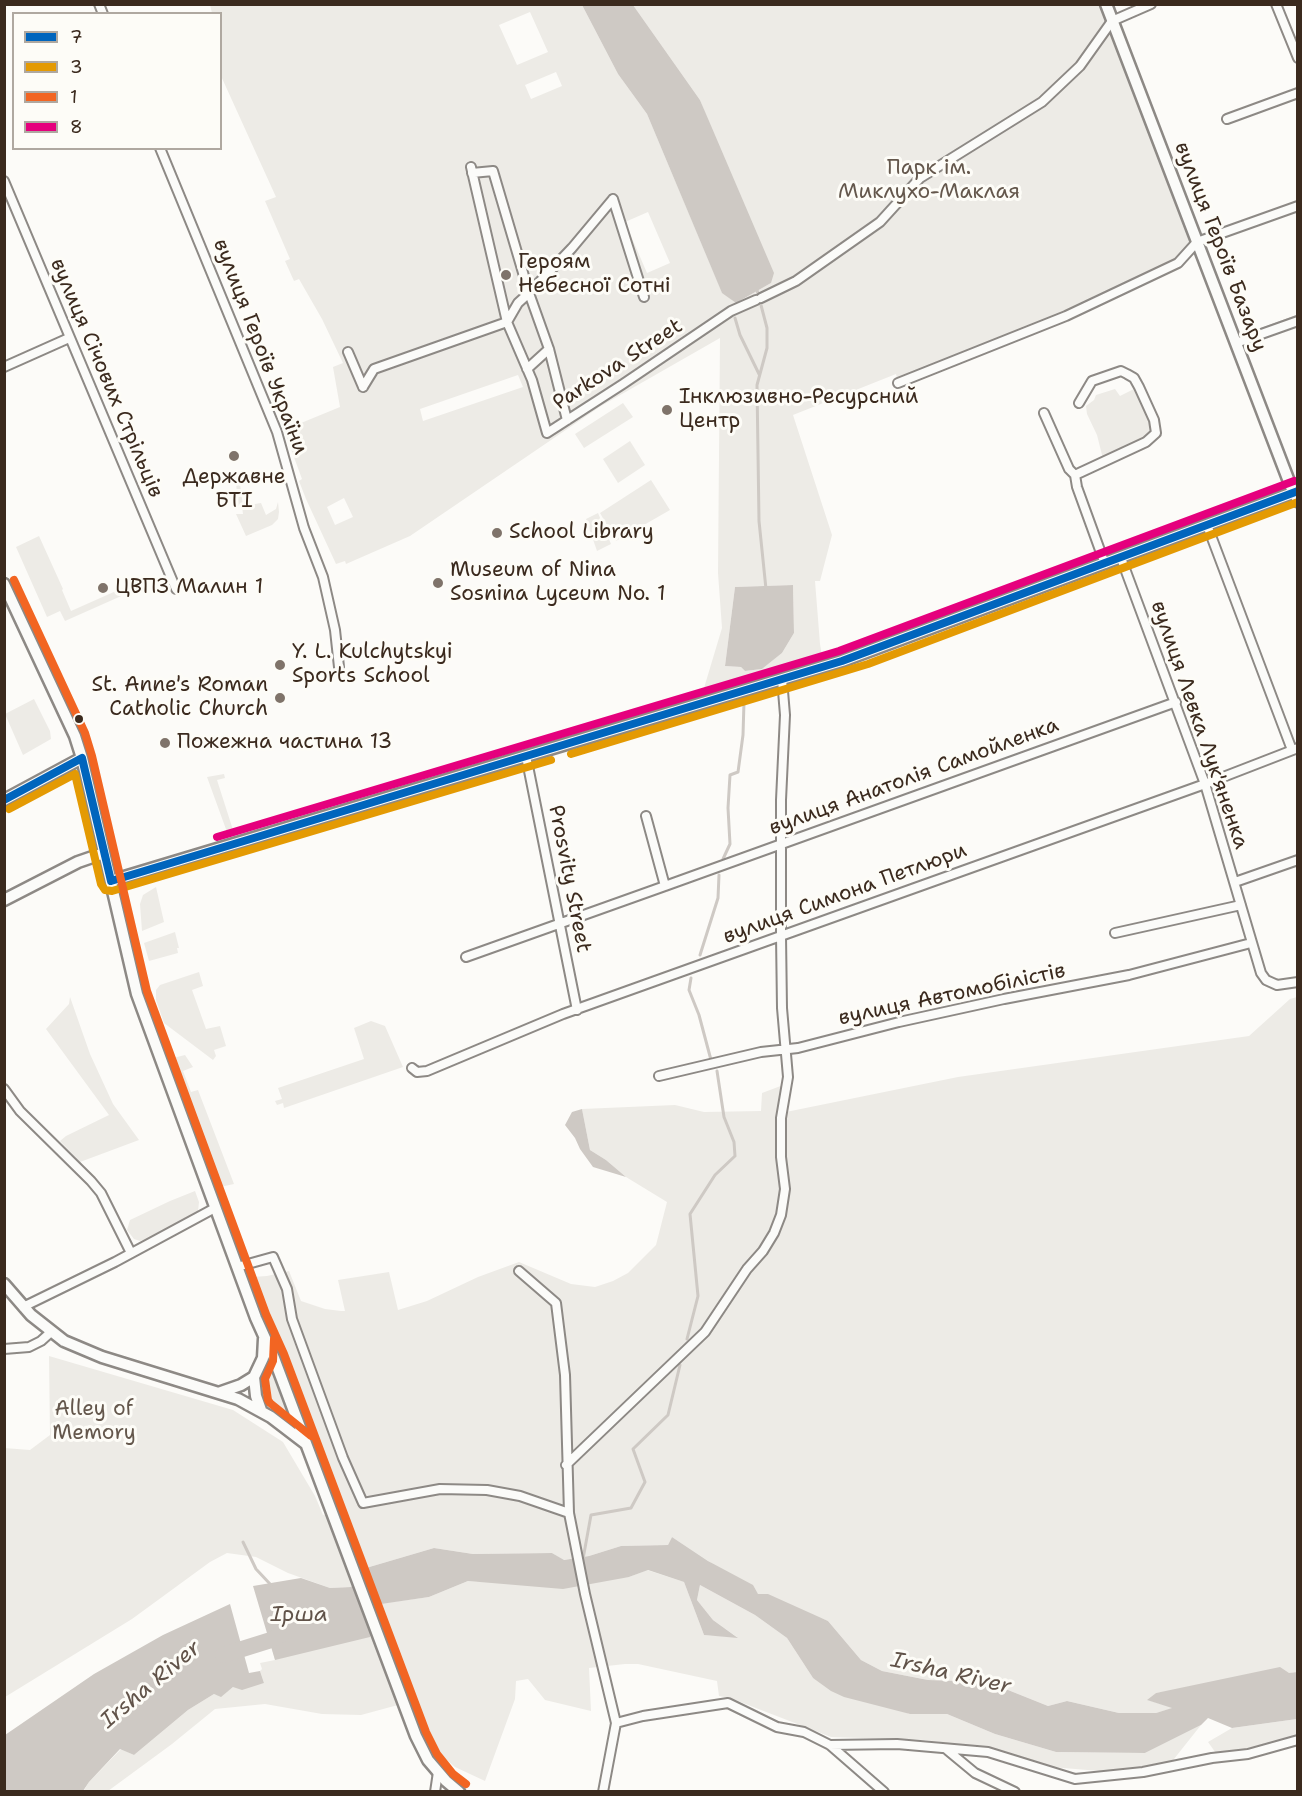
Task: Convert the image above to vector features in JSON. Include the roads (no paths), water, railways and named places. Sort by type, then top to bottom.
[{"type":"street","name":"вулиця Героїв Базару","points":[[1106,4],[1296,495]]},
{"type":"street","points":[[1112,21],[1151,4]]},
{"type":"street","points":[[1276,4],[1298,58]]},
{"type":"street","name":"Parkova Street","points":[[528,369],[546,433],[731,311],[796,281],[880,222],[920,178],[1042,102],[1080,66],[1112,21]]},
{"type":"street","points":[[1227,119],[1298,93]]},
{"type":"street","name":"вулиця Героїв України","points":[[161,150],[278,432],[304,528],[323,577],[335,630],[339,667]]},
{"type":"street","points":[[549,349],[528,369],[507,322],[472,170],[493,171],[549,349],[567,420]]},
{"type":"street","name":"вулиця Січових Стрільців","points":[[4,181],[176,589]]},
{"type":"street","points":[[348,352],[363,387],[374,369],[507,322],[518,303],[572,248],[613,199],[644,297]]},
{"type":"street","points":[[898,383],[1066,316],[1178,263],[1197,242],[1298,206]]},
{"type":"street","points":[[1236,343],[1298,321]]},
{"type":"street","points":[[4,367],[69,338]]},
{"type":"street","points":[[1075,475],[1146,442],[1154,436],[1157,430],[1139,387],[1134,378],[1127,374],[1120,372],[1092,381],[1079,403]]},
{"type":"street","points":[[1044,413],[1069,469],[1075,475],[1077,487],[1105,564]]},
{"type":"street","points":[[111,881],[864,654],[1207,525],[1296,495]]},
{"type":"street","name":"вулиця Симона Петлюри","points":[[412,1068],[417,1072],[427,1071],[544,1021],[1205,784],[1295,749],[1207,525]]},
{"type":"street","name":"вулиця Левка Лук'яненка","points":[[1121,558],[1205,784],[1259,968],[1266,980],[1280,986],[1298,982]]},
{"type":"street","points":[[6,591],[75,736],[139,1000],[237,1267],[274,1358],[402,1704],[428,1760],[446,1781],[459,1791]]},
{"type":"street","points":[[566,1465],[705,1332],[774,1233],[781,1215],[785,1195],[780,1138],[782,1111],[788,1086],[782,1008],[781,800],[785,715],[782,679]]},
{"type":"street","name":"вулиця Анатолія Самойленка","points":[[466,957],[1176,702]]},
{"type":"street","name":"Prosvity Street","points":[[526,756],[577,1010]]},
{"type":"street","points":[[4,800],[82,758]]},
{"type":"street","points":[[646,816],[665,886]]},
{"type":"street","points":[[4,900],[78,862],[104,853]]},
{"type":"street","points":[[1235,882],[1298,860]]},
{"type":"street","points":[[1115,933],[1241,904]]},
{"type":"street","name":"вулиця Автомобілістів","points":[[659,1076],[761,1052],[798,1048],[994,1001],[1130,975],[1251,943]]},
{"type":"street","points":[[4,1089],[20,1111],[91,1180],[101,1193],[131,1253]]},
{"type":"street","points":[[23,1307],[215,1208]]},
{"type":"street","points":[[237,1267],[273,1257],[287,1288],[292,1319],[339,1448],[363,1503],[440,1489],[487,1490],[520,1496],[569,1513]]},
{"type":"street","points":[[519,1271],[556,1303],[565,1375],[569,1513],[585,1594],[616,1723],[603,1791]]},
{"type":"street","points":[[4,1284],[23,1307],[64,1341],[102,1357],[221,1392],[261,1410],[305,1444]]},
{"type":"street","points":[[4,1349],[29,1347],[41,1341],[51,1332]]},
{"type":"street","points":[[261,1410],[256,1396],[254,1377],[263,1358],[264,1338]]},
{"type":"street","points":[[221,1392],[241,1385],[254,1377]]},
{"type":"street","points":[[616,1723],[643,1716],[728,1703],[777,1727],[804,1732],[830,1745],[884,1791]]},
{"type":"street","points":[[830,1745],[897,1744],[988,1752],[1075,1779],[1143,1772],[1212,1758],[1248,1754],[1298,1740]]},
{"type":"street","points":[[946,1749],[975,1773],[1015,1791]]},
{"type":"street","points":[[435,1791],[438,1772]]},
{"type":"water","points":[[582,5],[633,5],[700,100],[774,273],[771,283],[736,303],[722,293],[647,114],[618,74]]},
{"type":"water","points":[[793,585],[794,633],[782,653],[762,669],[745,671],[741,667],[725,666],[735,587]]},
{"type":"water","points":[[582,1109],[590,1150],[626,1177],[593,1167],[580,1149],[565,1125],[572,1112]]},
{"type":"water","name":"Ірша","points":[[672,1537],[708,1561],[753,1585],[758,1594],[768,1594],[828,1621],[861,1660],[882,1671],[928,1680],[988,1682],[1048,1706],[1067,1701],[1119,1713],[1156,1713],[1172,1708],[1147,1700],[1156,1693],[1280,1667],[1289,1673],[1297,1672],[1297,1719],[1232,1728],[1208,1718],[1201,1725],[1145,1753],[1056,1752],[995,1734],[947,1714],[910,1714],[844,1697],[831,1691],[813,1678],[787,1638],[755,1615],[700,1585],[697,1600],[713,1620],[738,1638],[704,1635],[684,1582],[648,1570],[629,1577],[563,1589],[468,1581],[429,1597],[374,1605],[370,1637],[275,1660],[253,1586],[301,1578],[330,1588],[351,1587],[366,1568],[434,1548],[473,1554],[552,1553],[564,1560],[589,1556],[621,1546],[668,1545]]},
{"type":"water","name":"Ірша","points":[[230,1604],[249,1673],[260,1671],[264,1683],[242,1690],[233,1687],[221,1697],[214,1694],[188,1710],[134,1755],[120,1749],[83,1791],[5,1791],[5,1735],[94,1674],[163,1635]]},
{"type":"waterway","points":[[757,290],[767,328],[767,348],[757,385],[759,521],[766,589]]},
{"type":"waterway","points":[[1252,333],[1298,316]]},
{"type":"waterway","points":[[735,318],[740,335],[759,374]]},
{"type":"waterway","points":[[723,859],[730,844],[728,808],[730,775],[738,772],[743,735],[744,702]]},
{"type":"waterway","points":[[700,955],[718,898],[719,875]]},
{"type":"waterway","points":[[691,978],[689,990],[699,1015],[711,1060]]},
{"type":"waterway","points":[[687,1339],[698,1296],[690,1214],[715,1175],[735,1156],[734,1142],[724,1117],[717,1071]]},
{"type":"waterway","points":[[583,1559],[591,1515],[631,1508],[645,1482],[633,1449],[668,1415],[680,1365]]},
{"type":"waterway","points":[[243,1542],[256,1569],[271,1585]]},
{"type":"waterway","name":"Irsha River","points":[[223,1655],[271,1640],[288,1630]]},
{"type":"place","name":"Героям Небесної Сотні","points":[[506,275]]},
{"type":"place","name":"Інклюзивно-Ресурсний Центр","points":[[667,410]]},
{"type":"place","name":"Державне БТІ","points":[[234,456]]},
{"type":"place","name":"School Library","points":[[497,533]]},
{"type":"place","name":"Museum of Nina Sosnina Lyceum No. 1","points":[[438,583]]},
{"type":"place","name":"ЦВПЗ Малин 1","points":[[103,588]]},
{"type":"place","name":"Y. L. Kulchytskyi Sports School","points":[[280,665]]},
{"type":"place","name":"St. Anne's Roman Catholic Church","points":[[280,698]]},
{"type":"place","name":"Пожежна частина 13","points":[[165,743]]},
{"type":"park label","name":"Парк ім. Миклухо-Маклая","points":[[929,181]]},
{"type":"park label","name":"Alley of Memory","points":[[94,1422]]}]
